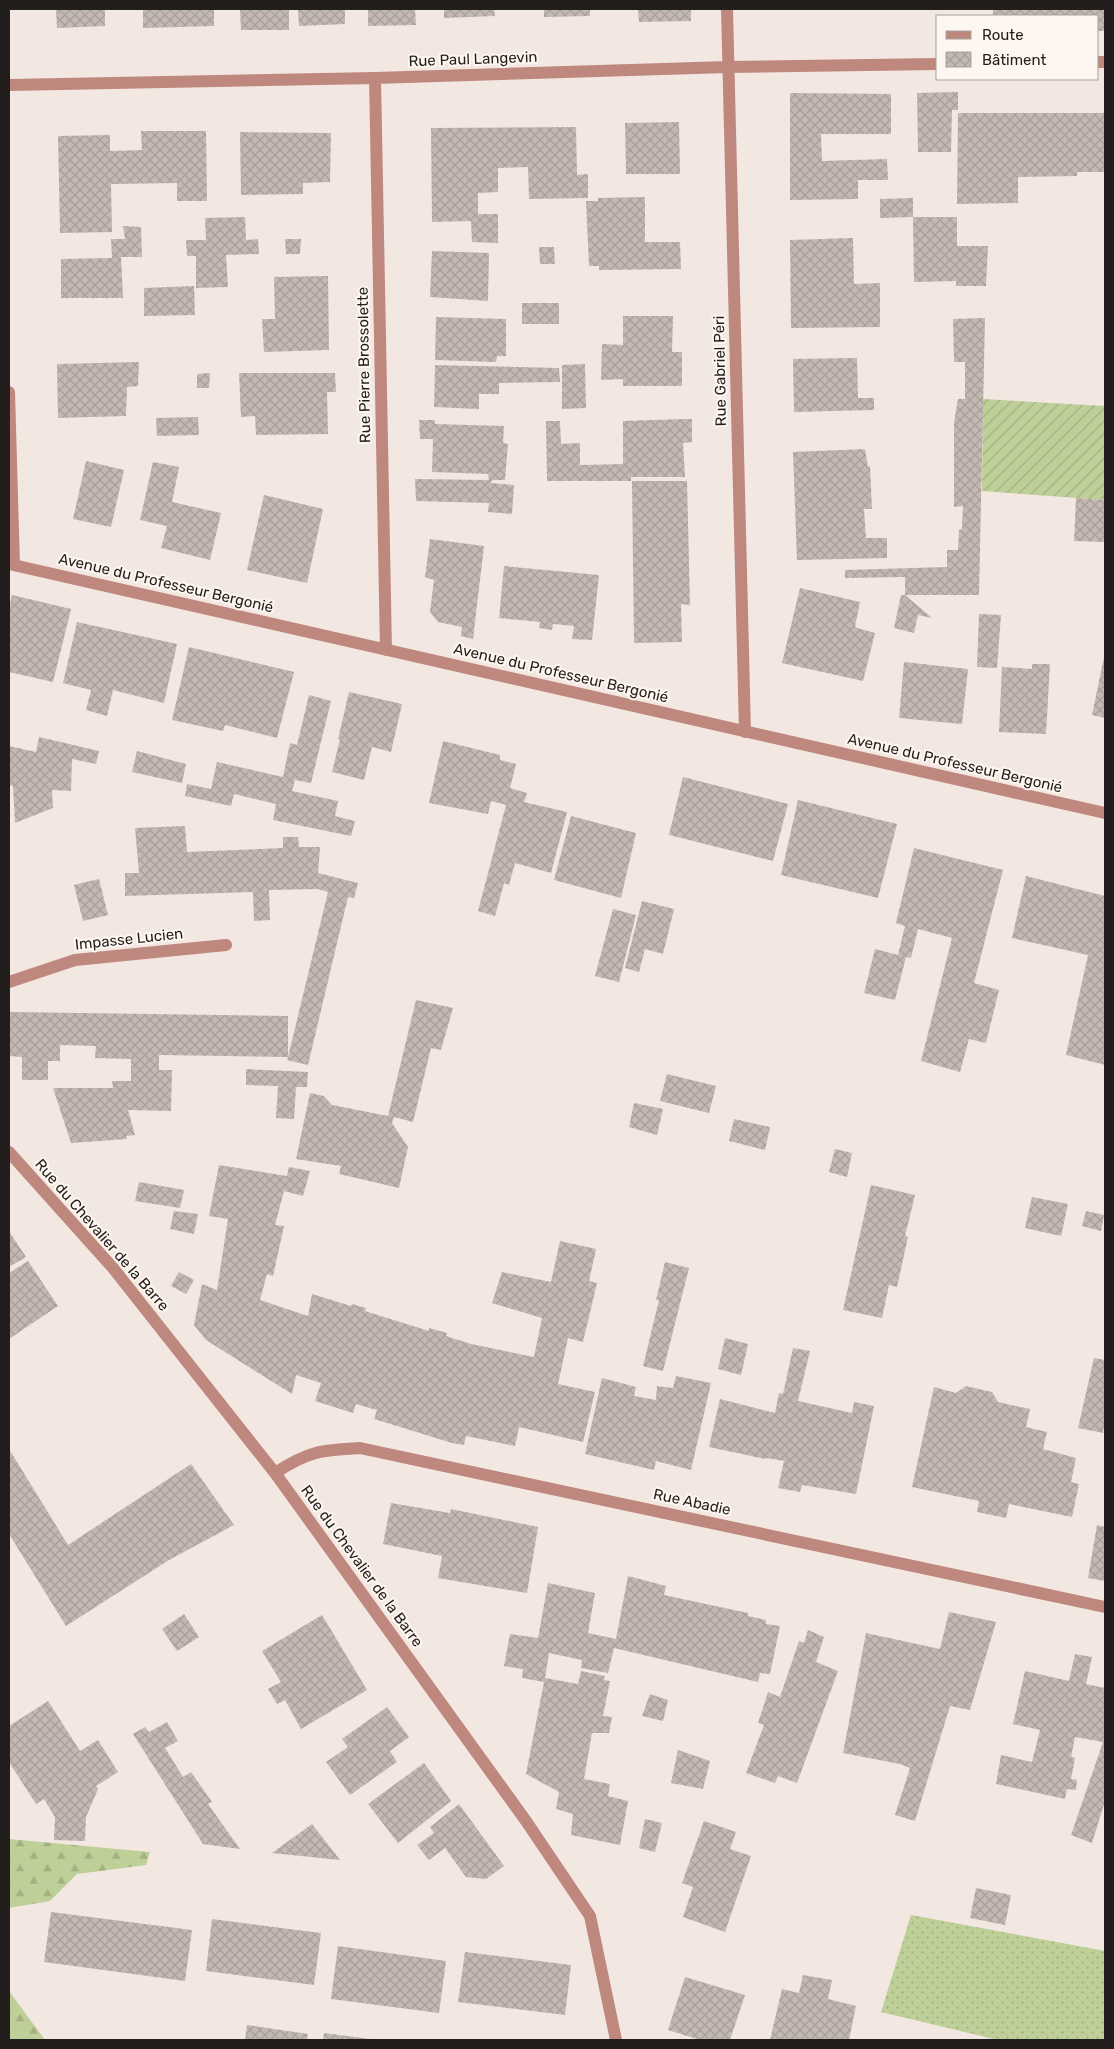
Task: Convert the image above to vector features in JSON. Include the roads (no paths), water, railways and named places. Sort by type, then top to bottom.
[{"type":"street","name":"Rue Gabriel Péri","points":[[727,9],[745,732]]},
{"type":"street","name":"Rue Paul Langevin","points":[[9,85],[375,78],[728,67],[936,64]]},
{"type":"street","name":"Rue Pierre Brossolette","points":[[375,78],[386,650]]},
{"type":"street","points":[[9,392],[11,565]]},
{"type":"street","name":"Avenue du Professeur Bergonié","points":[[11,565],[1105,813]]},
{"type":"street","name":"Impasse Lucien","points":[[9,982],[74,960],[226,946]]},
{"type":"street","name":"Rue du Chevalier de la Barre","points":[[9,1154],[114,1268],[275,1473],[526,1821],[590,1916],[616,2040]]},
{"type":"street","name":"Rue Abadie","points":[[275,1473],[299,1458],[324,1450],[360,1448],[1105,1608]]}]
